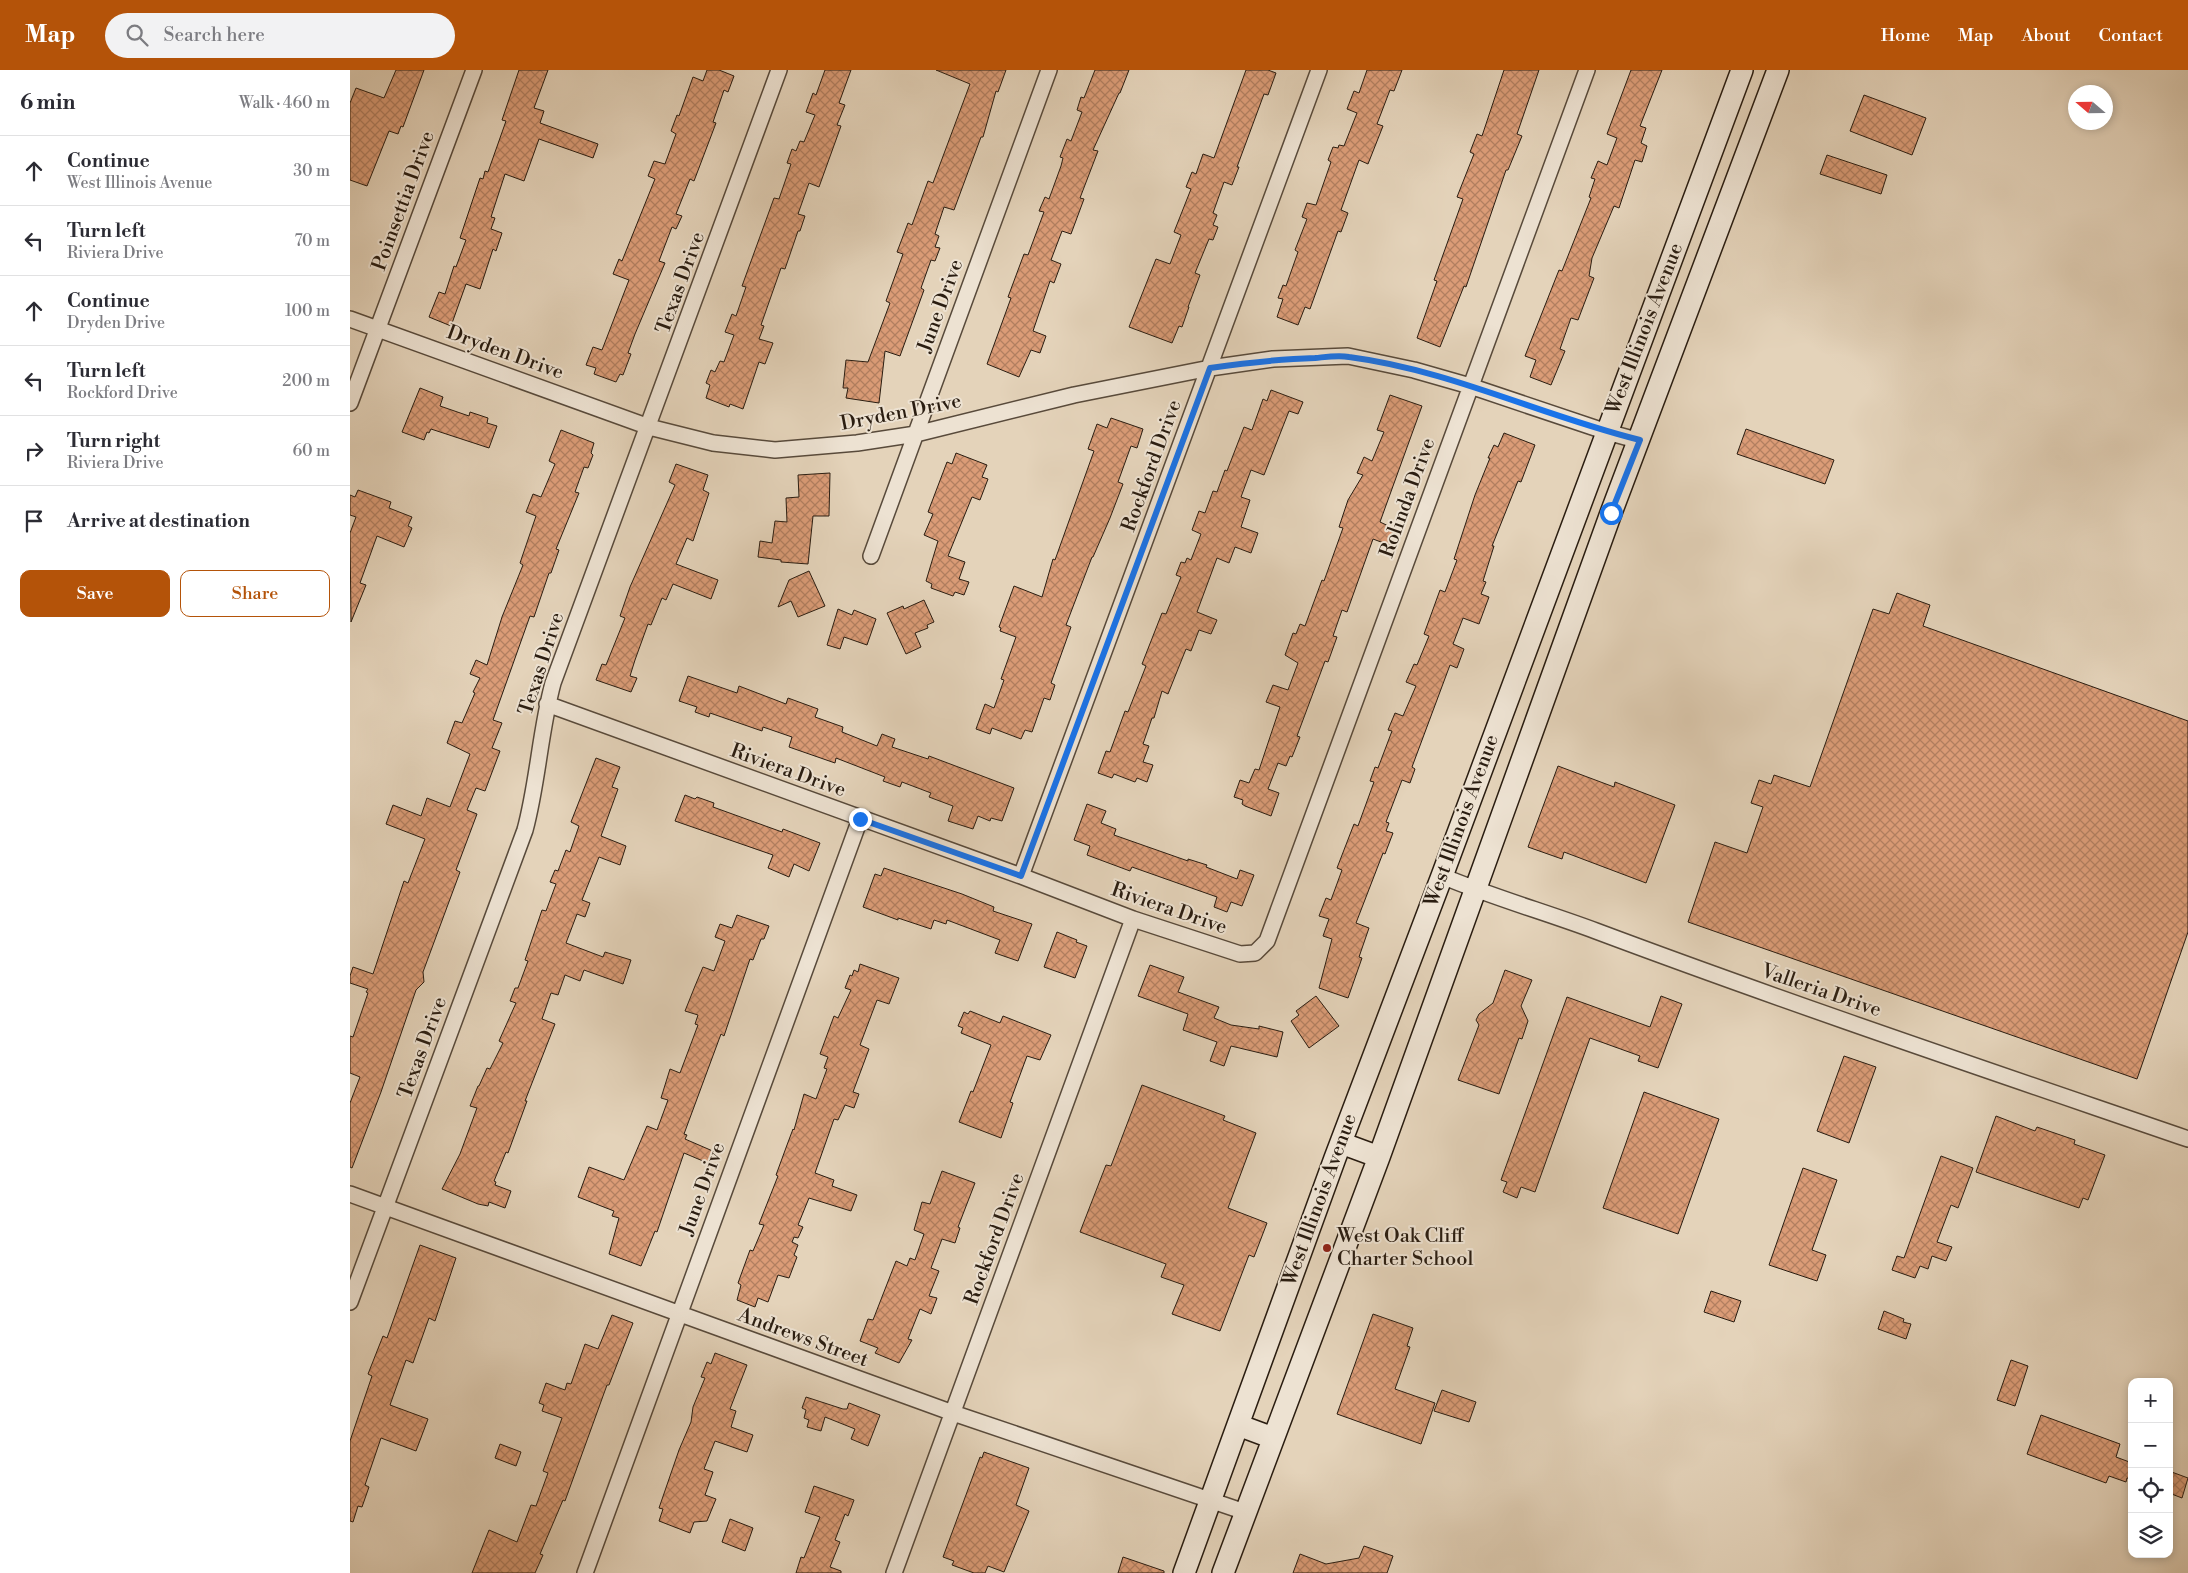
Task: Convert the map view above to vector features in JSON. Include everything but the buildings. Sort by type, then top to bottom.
[{"type":"main road","name":"West Illinois Avenue","points":[[1184,1573],[1341,1143],[1742,70]]},
{"type":"main road","name":"West Illinois Avenue","points":[[1223,1573],[1380,1157],[1553,672],[1778,70]]},
{"type":"main road","points":[[1521,660],[1553,672]]},
{"type":"main road","points":[[1341,1143],[1380,1157]]},
{"type":"main road","points":[[1238,1425],[1273,1438]]},
{"type":"street","name":"Poinsettia Drive","points":[[350,403],[474,70]]},
{"type":"street","name":"Texas Drive","points":[[350,1302],[525,830],[532,803],[547,704],[557,674],[779,70]]},
{"type":"street","name":"June Drive","points":[[871,556],[1049,70]]},
{"type":"street","name":"Rockford Drive","points":[[1021,876],[1320,70]]},
{"type":"street","name":"Rolinda Drive","points":[[1267,941],[1587,70]]},
{"type":"street","name":"Dryden Drive","points":[[350,319],[649,427],[713,443],[775,450],[857,443],[916,434],[1074,394],[1210,368],[1273,359],[1348,356],[1414,370],[1470,386]]},
{"type":"street","points":[[1470,386],[1607,432],[1640,440]]},
{"type":"street","name":"Riviera Drive","points":[[547,704],[1021,876],[1133,919],[1240,954],[1255,953],[1267,941]]},
{"type":"street","name":"June Drive","points":[[585,1573],[860,819]]},
{"type":"street","name":"Valleria Drive","points":[[1442,876],[1476,891],[2188,1139]]},
{"type":"street","name":"Rockford Drive","points":[[894,1573],[1133,919]]},
{"type":"street","name":"Andrews Street","points":[[350,1194],[953,1413],[1245,1512]]},
{"type":"place","name":"West Oak Cliff Charter School","points":[[1327,1248]]},
{"type":"route","points":[[860,819],[1021,876],[1210,368],[1273,359],[1348,356],[1414,370],[1470,386],[1607,432],[1640,440],[1611,513]]}]
